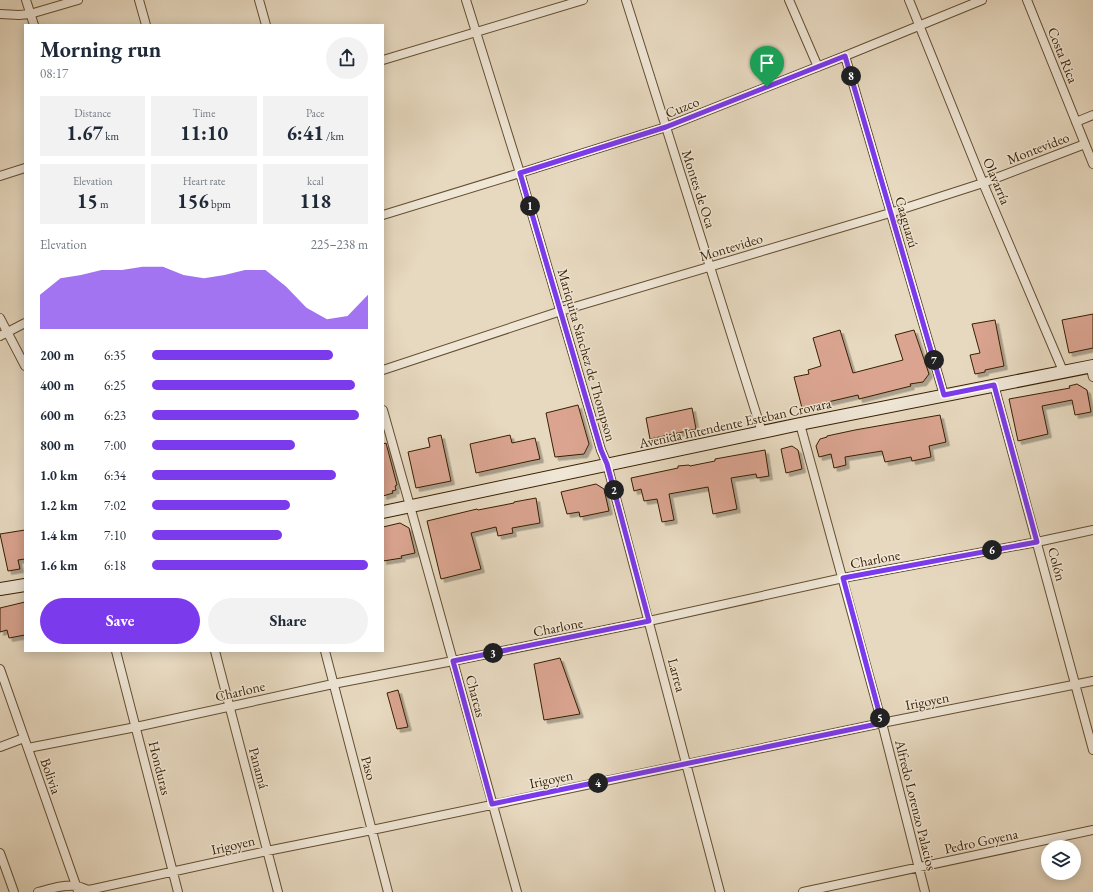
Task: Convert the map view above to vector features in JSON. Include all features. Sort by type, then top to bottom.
[{"type":"main road","name":"Avenida Intendente Esteban Crovara","points":[[384,512],[800,424],[1063,371],[1092,369]]},
{"type":"main road","points":[[0,589],[24,585]]},
{"type":"street","points":[[26,0],[34,24]]},
{"type":"street","points":[[0,14],[30,14],[78,0]]},
{"type":"street","points":[[139,0],[146,24]]},
{"type":"street","points":[[259,0],[266,24]]},
{"type":"street","name":"Mariquita Sánchez de Thompson","points":[[466,0],[520,173],[601,450],[607,464]]},
{"type":"street","points":[[384,60],[583,0]]},
{"type":"street","name":"Montes de Oca","points":[[626,0],[762,432]]},
{"type":"street","points":[[789,0],[818,67]]},
{"type":"street","name":"Olavarría","points":[[909,0],[983,183],[1063,371]]},
{"type":"street","name":"Cuzco","points":[[384,215],[666,127],[982,0]]},
{"type":"street","name":"Costa Rica","points":[[1027,0],[1093,164]]},
{"type":"street","name":"Caaguazú","points":[[845,56],[944,395]]},
{"type":"street","name":"Montevideo","points":[[1076,122],[1093,115]]},
{"type":"street","name":"Montevideo","points":[[384,370],[561,311],[890,213],[983,183],[1085,144]]},
{"type":"street","points":[[0,176],[24,168]]},
{"type":"street","points":[[0,318],[4,334],[24,364]]},
{"type":"street","points":[[4,334],[24,324]]},
{"type":"street","name":"Colón","points":[[994,385],[1093,750]]},
{"type":"street","name":"Charcas","points":[[384,414],[517,892]]},
{"type":"street","name":"Alfredo Lorenzo Palacios","points":[[800,424],[882,723],[925,892]]},
{"type":"street","name":"Larrea","points":[[607,464],[720,892]]},
{"type":"street","name":"Charlone","points":[[28,748],[136,727],[333,684],[649,621],[843,578],[1037,542],[1093,530]]},
{"type":"street","name":"Honduras","points":[[116,652],[178,892]]},
{"type":"street","name":"Panamá","points":[[215,652],[278,892]]},
{"type":"street","name":"Paso","points":[[325,652],[388,892]]},
{"type":"street","name":"Bolivia","points":[[0,669],[77,889]]},
{"type":"street","name":"Irigoyen","points":[[38,892],[60,886],[89,890],[492,804],[1093,681]]},
{"type":"street","points":[[0,747],[24,738]]},
{"type":"street","name":"Pedro Goyena","points":[[803,892],[1093,830]]},
{"type":"street","points":[[0,853],[14,892]]},
{"type":"building","points":[[1093,314],[1093,348],[1069,353],[1062,320]]},
{"type":"building","points":[[995,320],[1004,366],[975,374],[970,355],[980,353],[972,324]]},
{"type":"building","points":[[840,330],[853,373],[903,360],[895,335],[914,330],[929,374],[923,382],[910,384],[911,386],[859,399],[858,395],[802,408],[794,377],[809,374],[808,370],[821,366],[813,338]]},
{"type":"building","points":[[1077,384],[1087,390],[1091,412],[1075,415],[1072,400],[1042,406],[1048,434],[1018,441],[1009,399],[1070,388],[1069,386]]},
{"type":"building","points":[[578,405],[589,444],[584,454],[555,457],[546,413]]},
{"type":"building","points":[[692,408],[696,429],[650,439],[646,418]]},
{"type":"building","points":[[940,415],[946,442],[929,446],[931,457],[912,461],[911,457],[885,462],[882,451],[845,457],[846,465],[834,468],[831,454],[819,457],[816,446],[820,439],[827,436]]},
{"type":"building","points":[[441,435],[451,481],[416,488],[408,452],[430,447],[428,438]]},
{"type":"building","points":[[510,435],[512,443],[535,438],[540,459],[476,473],[470,444]]},
{"type":"building","points":[[386,443],[397,485],[395,486],[396,490],[392,491],[393,493],[384,496],[384,444]]},
{"type":"building","points":[[792,446],[798,450],[802,469],[786,473],[781,449]]},
{"type":"building","points":[[765,450],[769,476],[757,478],[756,474],[731,478],[737,509],[713,514],[708,487],[669,494],[674,520],[662,522],[657,499],[644,501],[641,489],[634,491],[631,478],[678,468],[678,466],[690,466],[715,461],[715,459]]},
{"type":"building","points":[[596,484],[604,489],[609,511],[580,517],[579,512],[567,514],[561,492]]},
{"type":"building","points":[[536,498],[540,523],[512,528],[513,533],[498,536],[496,527],[471,533],[481,569],[441,579],[427,521],[477,509]]},
{"type":"building","points":[[400,523],[409,528],[415,553],[401,556],[402,558],[384,561],[384,527]]},
{"type":"building","points":[[24,530],[24,559],[18,560],[20,569],[8,571],[0,534]]},
{"type":"building","points":[[24,602],[24,635],[9,638],[7,630],[0,632],[0,608]]},
{"type":"building","points":[[560,658],[580,714],[544,720],[534,664]]},
{"type":"building","points":[[398,690],[408,727],[397,729],[387,693]]},
{"type":"route","points":[[845,56],[944,395],[994,385],[1037,542],[843,578],[882,723],[687,765],[492,804],[453,661],[649,621],[607,464],[601,450],[520,173],[666,127],[767,87],[845,56]]}]
